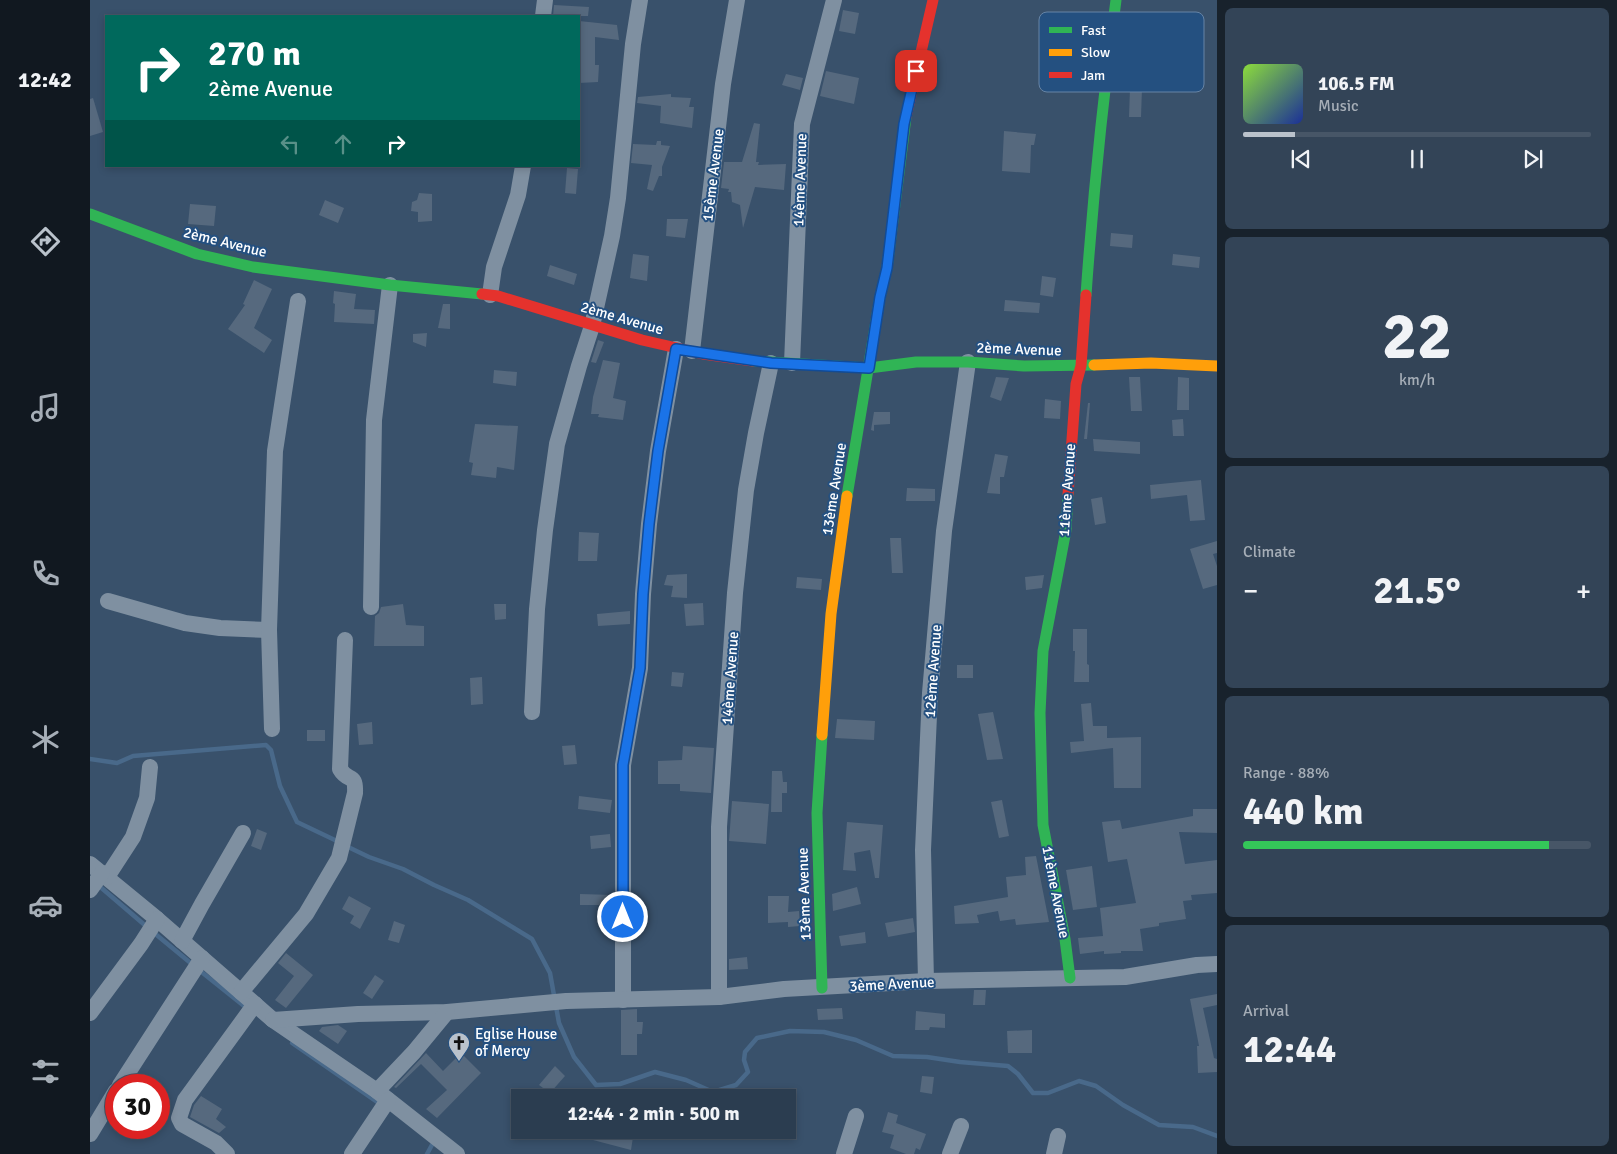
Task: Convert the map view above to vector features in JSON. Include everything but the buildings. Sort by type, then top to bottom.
[{"type":"street","points":[[543,15],[545,0]]},
{"type":"street","points":[[532,712],[537,609],[545,530],[557,444],[592,326],[605,270],[616,208],[633,44],[640,0]]},
{"type":"street","name":"15ème Avenue","points":[[623,1000],[623,765],[640,668],[643,594],[649,524],[658,451],[684,350],[718,136],[723,84],[737,0]]},
{"type":"street","name":"14ème Avenue","points":[[792,363],[802,124],[834,0]]},
{"type":"street","name":"13ème Avenue","points":[[822,988],[817,813],[831,614],[846,501],[880,297],[887,268],[904,124],[933,0]]},
{"type":"street","name":"11ème Avenue","points":[[1070,978],[1065,939],[1043,825],[1040,713],[1043,651],[1066,530],[1076,384],[1081,366],[1091,220],[1104,92]]},
{"type":"street","points":[[490,295],[494,267],[518,195],[523,167]]},
{"type":"street","name":"2ème Avenue","points":[[90,214],[197,254],[231,262],[254,267],[390,285],[490,295],[592,326],[684,350],[771,363],[869,368],[916,362],[968,362],[1024,366],[1151,364],[1217,366]]},
{"type":"street","points":[[370,607],[374,420],[390,285]]},
{"type":"street","points":[[272,729],[269,630],[275,451],[298,301]]},
{"type":"street","name":"12ème Avenue","points":[[926,981],[923,850],[930,693],[944,531],[968,362]]},
{"type":"street","name":"14ème Avenue","points":[[719,996],[719,827],[736,593],[746,490],[771,363]]},
{"type":"street","points":[[108,601],[185,623],[220,628],[269,630]]},
{"type":"street","points":[[242,992],[306,914],[339,858],[356,793],[356,782],[344,775],[340,769],[345,640]]},
{"type":"street","points":[[90,890],[100,871],[133,837],[147,798],[150,767]]},
{"type":"street","points":[[182,941],[243,833]]},
{"type":"street","points":[[100,871],[273,1020],[382,1095],[457,1154]]},
{"type":"street","points":[[90,1013],[157,919]]},
{"type":"street","points":[[127,1074],[202,958]]},
{"type":"street","name":"3ème Avenue","points":[[273,1020],[358,1014],[447,1012],[566,1001],[719,996],[784,989],[926,981],[1125,976],[1197,965],[1217,964]]},
{"type":"street","points":[[228,1154],[216,1143],[182,1124],[179,1118],[185,1100],[255,1004]]},
{"type":"street","points":[[352,1154],[382,1095],[447,1012]]},
{"type":"street","points":[[90,1134],[105,1109]]},
{"type":"street","points":[[844,1154],[856,1116]]},
{"type":"street","points":[[950,1154],[961,1126]]},
{"type":"street","points":[[1054,1154],[1058,1136]]},
{"type":"waterway","points":[[90,759],[117,763],[133,756],[266,745],[271,750],[280,786],[297,822],[339,842]]},
{"type":"waterway","points":[[346,846],[369,857],[403,869],[468,900],[532,939],[550,973],[559,1023],[574,1057],[596,1085],[620,1084],[655,1072],[686,1080],[713,1092],[736,1085],[748,1072],[744,1060],[745,1052],[757,1038],[790,1031],[824,1032],[856,1040],[893,1056],[927,1057],[1008,1066],[1018,1074],[1033,1093],[1048,1093],[1079,1081],[1096,1086],[1123,1105],[1159,1125],[1193,1127],[1217,1136]]},
{"type":"waterway","points":[[98,885],[147,927]]},
{"type":"waterway","points":[[153,932],[193,965]]},
{"type":"waterway","points":[[199,970],[244,1006]]},
{"type":"waterway","points":[[292,1043],[380,1104],[379,1106]]},
{"type":"waterway","points":[[427,1154],[433,1143]]},
{"type":"traffic: fast","points":[[1115,12],[1116,0]]},
{"type":"traffic: fast","points":[[1086,295],[1105,92]]},
{"type":"traffic: fast","points":[[847,496],[880,297],[887,268],[906,117]]},
{"type":"traffic: fast","points":[[90,214],[197,254],[253,267],[390,285],[482,294]]},
{"type":"traffic: fast","points":[[753,361],[869,368],[916,362],[968,362],[1024,366],[1094,365]]},
{"type":"traffic: fast","points":[[1068,495],[1066,530],[1043,651],[1040,713],[1043,825],[1065,939],[1070,978]]},
{"type":"traffic: fast","points":[[822,735],[817,813],[822,988]]},
{"type":"traffic: slow","points":[[1094,365],[1151,363],[1217,366]]},
{"type":"traffic: slow","points":[[822,735],[831,614],[847,496]]},
{"type":"traffic: jam","points":[[906,117],[933,0]]},
{"type":"traffic: jam","points":[[482,294],[498,296],[642,340],[703,354],[753,361]]},
{"type":"traffic: jam","points":[[1068,495],[1076,384],[1081,366],[1086,295]]},
{"type":"place","name":"Eglise House of Mercy","points":[[459,1062]]},
{"type":"route","points":[[623,917],[623,765],[640,668],[643,594],[658,451],[676,349],[771,363],[869,368],[880,297],[887,268],[904,124],[916,71]]}]
